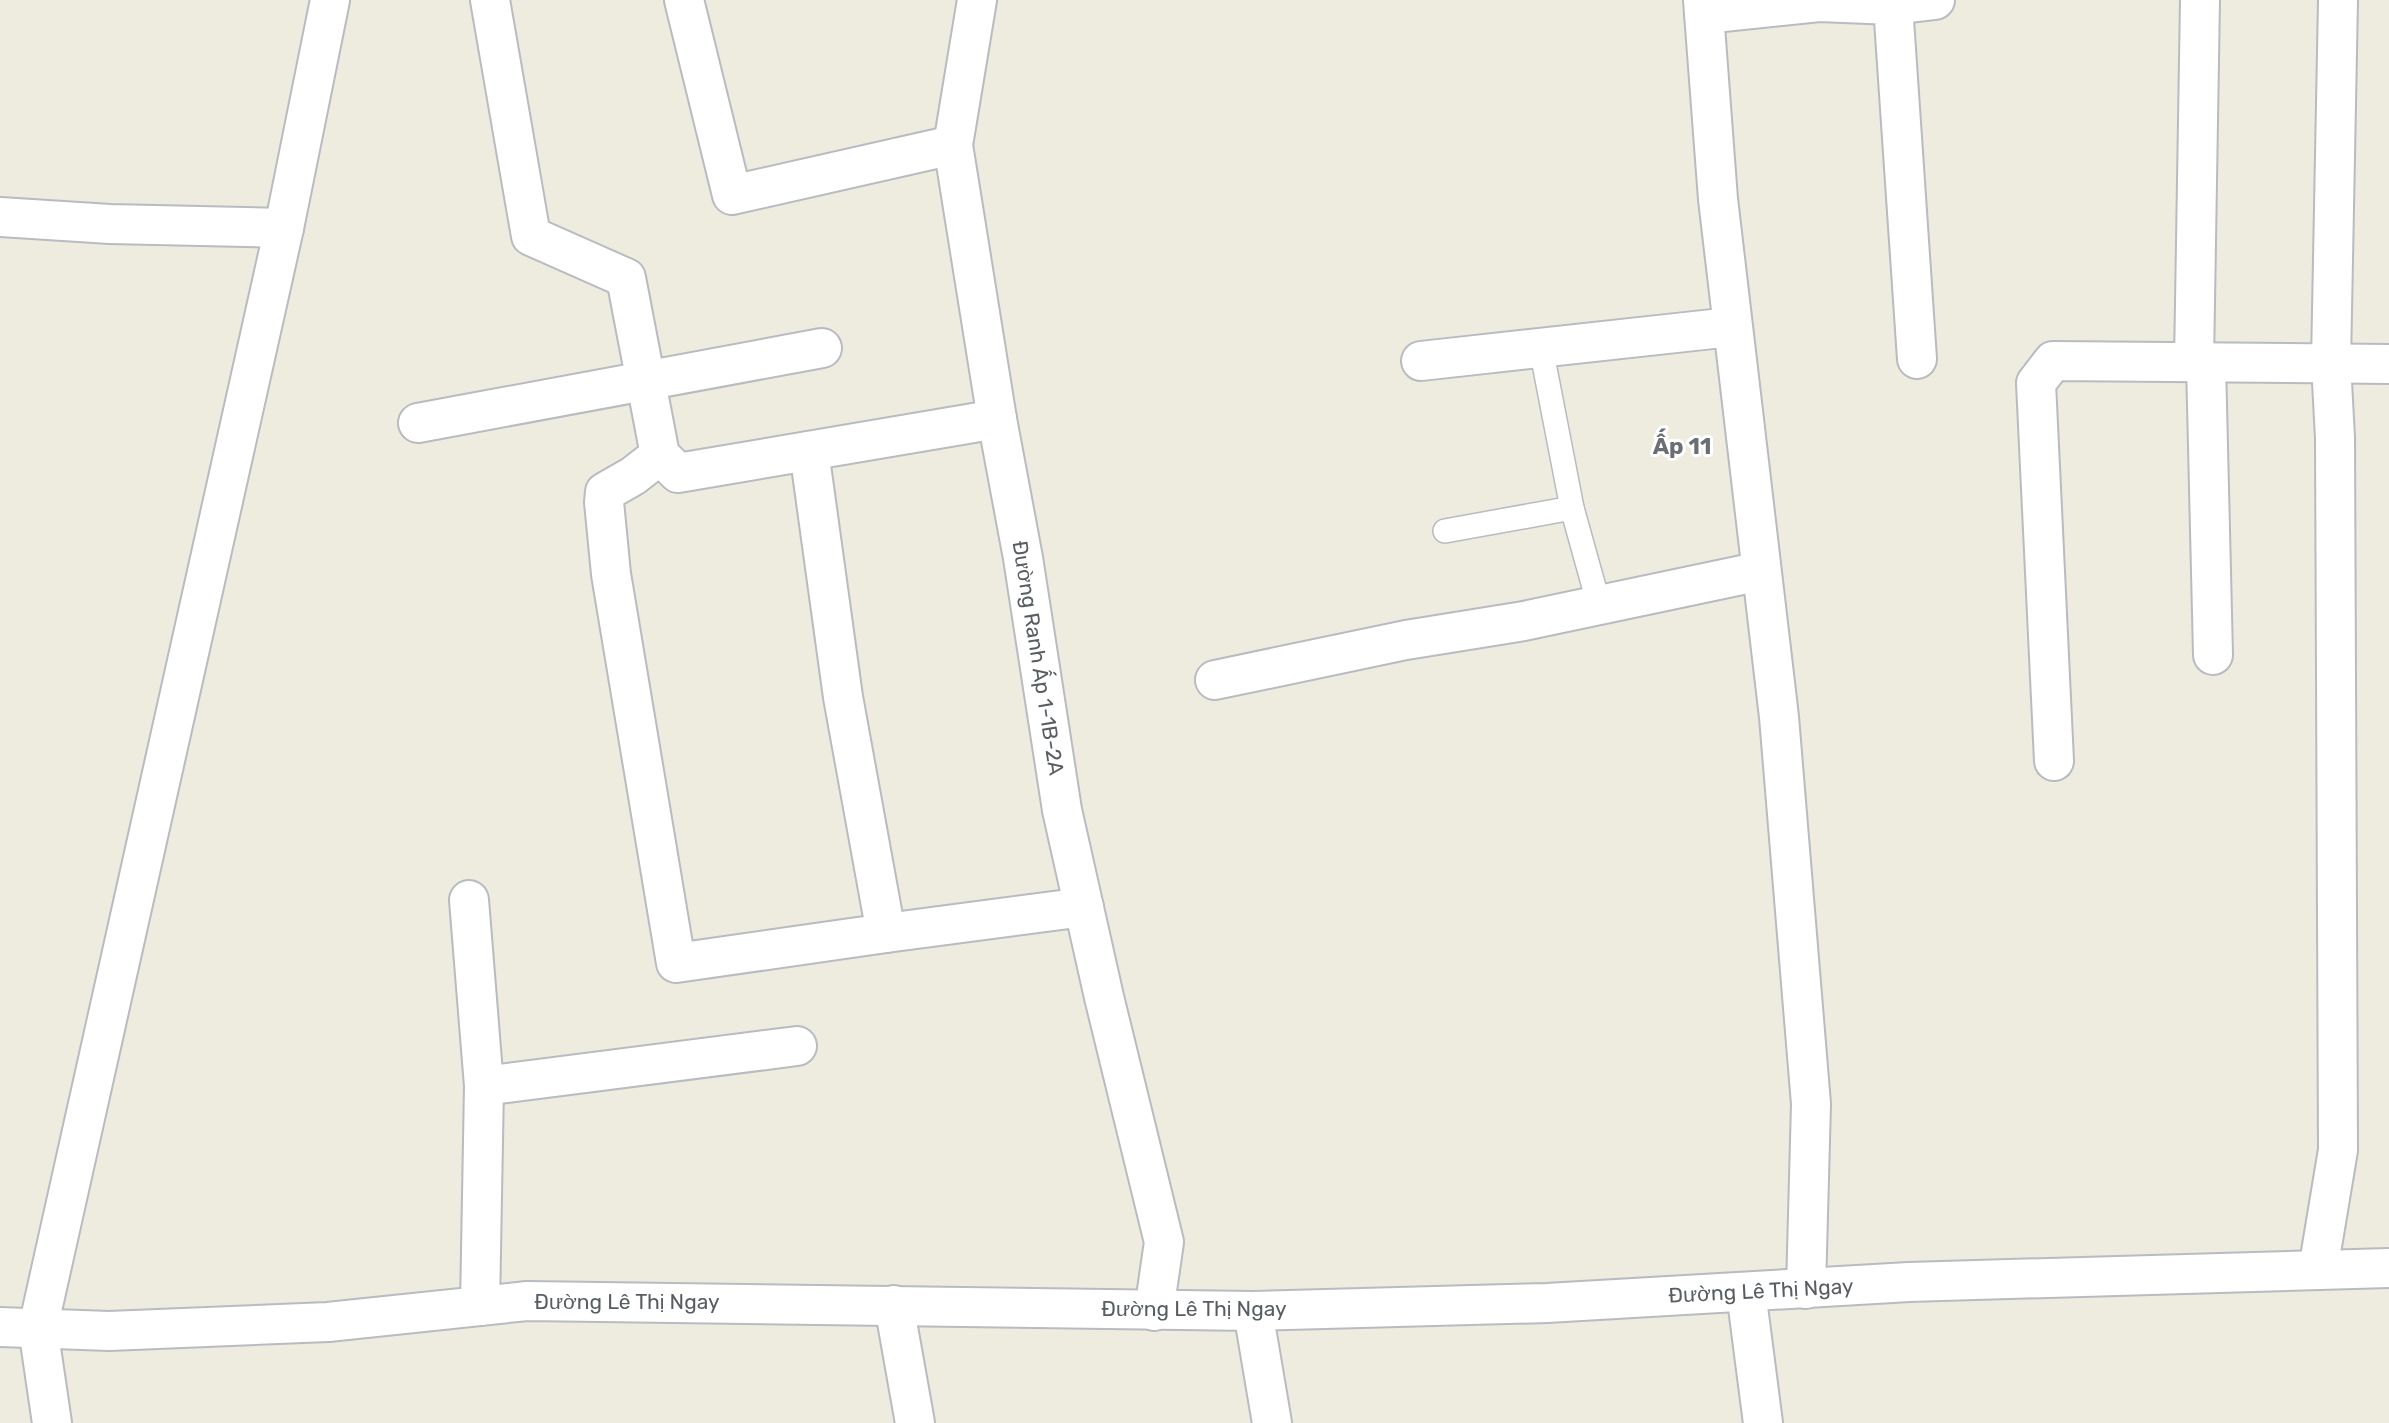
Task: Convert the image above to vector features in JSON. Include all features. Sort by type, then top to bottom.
[{"type":"street","points":[[52,1423],[38,1328],[284,228],[330,0]]},
{"type":"street","points":[[490,0],[531,236],[626,278],[660,455],[678,473],[997,419]]},
{"type":"street","points":[[684,0],[732,195],[953,145]]},
{"type":"street","name":"Đường Ranh Ấp 1-1B-2A","points":[[977,0],[953,145],[997,419],[1023,558],[1062,810],[1164,1242],[1154,1311]]},
{"type":"street","points":[[1806,1289],[1811,1104],[1779,717],[1731,327],[1718,199],[1704,7],[1819,2],[1893,5],[1935,0]]},
{"type":"street","points":[[2200,0],[2200,363],[2213,654]]},
{"type":"street","points":[[2318,1270],[2338,1150],[2335,452],[2330,363],[2338,0]]},
{"type":"street","points":[[1893,5],[1917,359]]},
{"type":"street","points":[[0,217],[110,224],[284,228]]},
{"type":"street","points":[[1421,361],[1731,327]]},
{"type":"street","points":[[418,423],[822,348]]},
{"type":"street","points":[[2054,761],[2036,383],[2053,361],[2389,363]]},
{"type":"street","points":[[808,451],[843,697],[886,933]]},
{"type":"street","points":[[660,455],[633,476],[605,492],[604,502],[612,586],[676,964],[886,933],[1084,908]]},
{"type":"street","points":[[1215,680],[1406,640],[1524,621],[1761,571]]},
{"type":"street","points":[[468,900],[484,1086],[480,1306]]},
{"type":"street","points":[[484,1086],[797,1046]]},
{"type":"street","name":"Đường Lê Thị Ngay","points":[[0,1327],[109,1331],[328,1322],[527,1301],[1253,1311],[1547,1303],[1909,1282],[2389,1268]]},
{"type":"street","points":[[1746,1292],[1763,1423]]},
{"type":"street","points":[[894,1305],[915,1423]]},
{"type":"street","points":[[1253,1311],[1272,1423]]},
{"type":"lane","points":[[1541,348],[1572,508],[1599,605]]},
{"type":"lane","points":[[1445,531],[1572,508]]},
{"type":"district","name":"Ấp 11","points":[[1682,446]]}]
